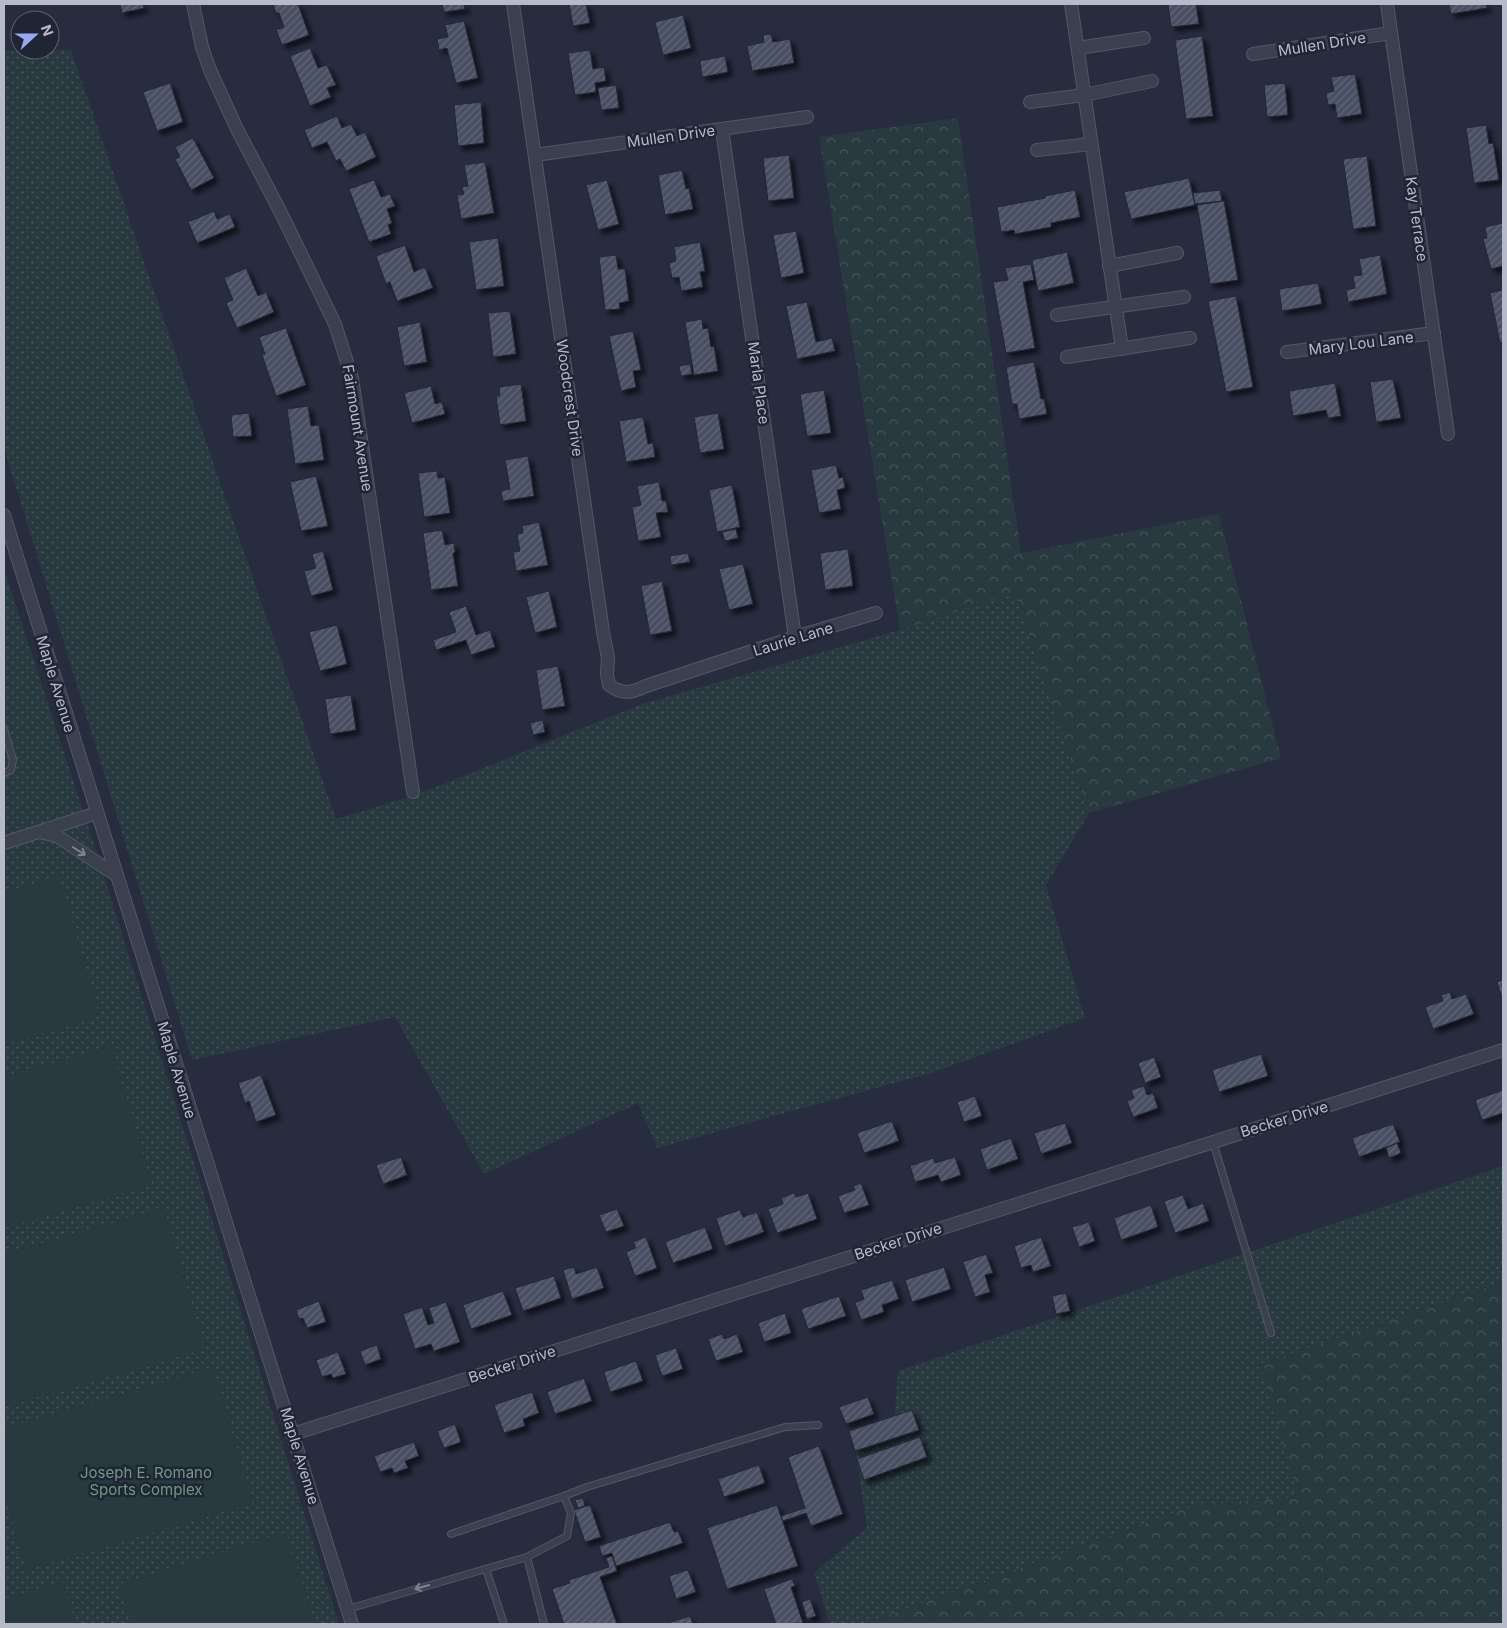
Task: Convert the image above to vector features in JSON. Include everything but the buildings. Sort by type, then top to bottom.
[{"type":"street","name":"Fairmount Avenue","points":[[193,4],[202,47],[210,70],[335,324],[347,358],[352,378],[412,792]]},
{"type":"street","name":"Woodcrest Drive","points":[[513,4],[608,658],[607,674],[609,685],[623,693],[636,691],[710,665]]},
{"type":"street","points":[[1071,4],[1122,349]]},
{"type":"street","name":"Kay Terrace","points":[[1387,4],[1448,434]]},
{"type":"street","name":"Mullen Drive","points":[[1253,54],[1391,33]]},
{"type":"street","points":[[1078,48],[1144,38]]},
{"type":"street","points":[[1030,102],[1084,95],[1152,81]]},
{"type":"street","name":"Mullen Drive","points":[[535,155],[807,117]]},
{"type":"street","name":"Marla Place","points":[[722,129],[795,637]]},
{"type":"street","points":[[1037,150],[1091,144]]},
{"type":"street","points":[[1109,266],[1177,253]]},
{"type":"street","points":[[1057,315],[1184,297]]},
{"type":"street","name":"Mary Lou Lane","points":[[1288,352],[1434,334]]},
{"type":"street","points":[[1067,357],[1190,338]]},
{"type":"street","name":"Maple Avenue","points":[[4,516],[352,1624]]},
{"type":"street","name":"Laurie Lane","points":[[710,665],[876,613]]},
{"type":"street","points":[[4,843],[97,813]]},
{"type":"street","points":[[39,832],[56,836],[116,875]]},
{"type":"street","name":"Becker Drive","points":[[293,1434],[1503,1050]]},
{"type":"lane","points":[[4,730],[13,760],[10,770],[4,773]]},
{"type":"lane","points":[[1213,1142],[1271,1333]]},
{"type":"lane","points":[[451,1534],[587,1487],[785,1428],[818,1426]]},
{"type":"lane","points":[[348,1608],[527,1557],[567,1536],[571,1513],[564,1496]]},
{"type":"lane","points":[[527,1557],[544,1624]]},
{"type":"lane","points":[[486,1569],[504,1624]]},
{"type":"green space","points":[[4,50],[10,50],[10,60],[60,60],[60,50],[71,50],[336,819],[416,795],[642,704],[900,630],[1015,593],[1089,813],[1046,885],[1085,1018],[931,1073],[657,1148],[638,1103],[484,1174],[395,1017],[192,1060],[4,448]]},
{"type":"green space","points":[[958,118],[1021,553],[1219,514],[1281,758],[1089,813],[1015,593],[900,630],[819,137]]},
{"type":"green space","name":"Joseph E. Romano Sports Complex","points":[[4,569],[92,838],[339,1624],[4,1624]]},
{"type":"green space","points":[[59,876],[100,1016],[4,1045],[4,893]]},
{"type":"green space","points":[[111,1046],[152,1185],[4,1228],[4,1077]]},
{"type":"green space","points":[[1503,1166],[1503,1282],[1260,1364],[1300,1497],[1199,1504],[863,1624],[830,1624],[814,1573],[867,1528],[855,1445],[894,1423],[898,1371]]},
{"type":"green space","points":[[164,1208],[205,1349],[4,1407],[4,1254]]},
{"type":"green space","points":[[1503,1282],[1503,1624],[863,1624],[1199,1504],[1299,1497],[1260,1364]]},
{"type":"green space","points":[[213,1367],[253,1503],[26,1570],[4,1493],[4,1428]]},
{"type":"green space","points":[[286,1532],[315,1624],[131,1624],[118,1585]]},
{"type":"green space","points":[[63,1581],[76,1624],[4,1624],[4,1599]]}]
